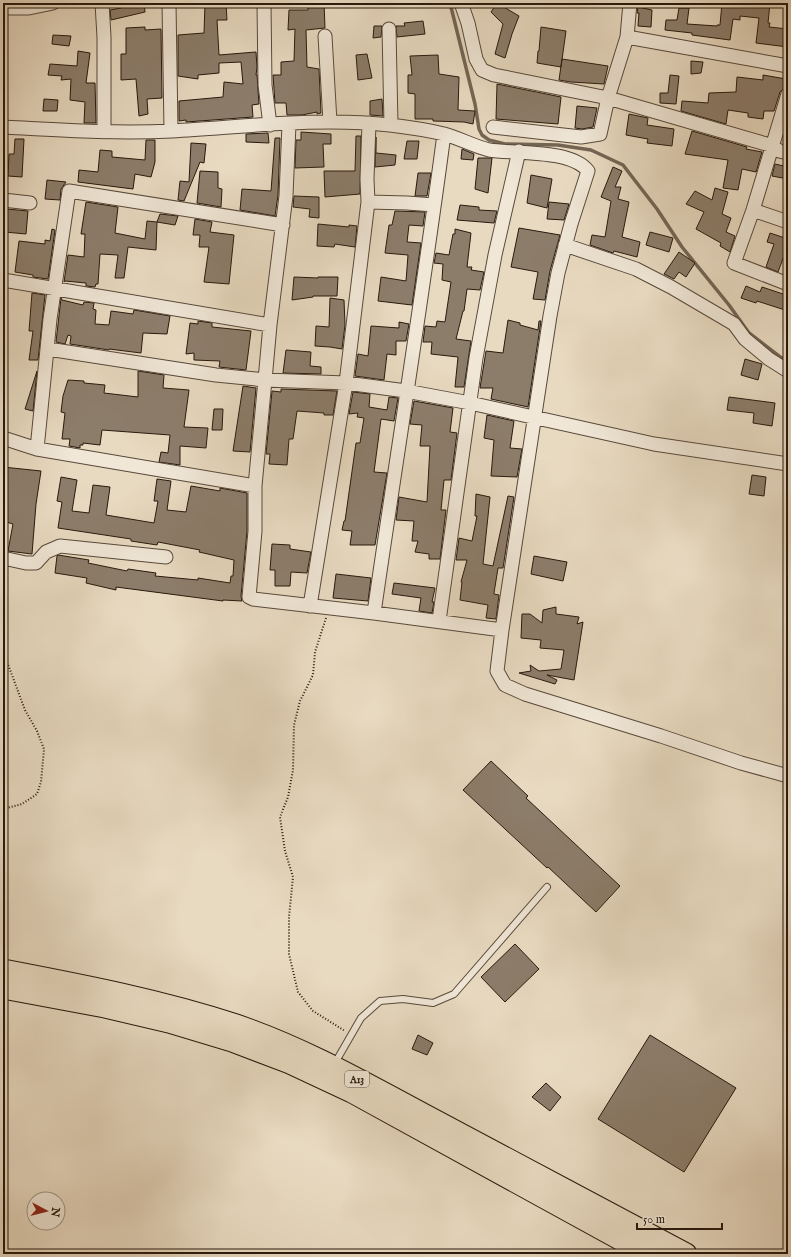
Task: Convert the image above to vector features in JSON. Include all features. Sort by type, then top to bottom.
[{"type":"highway","name":"A13","points":[[3,970],[107,990],[173,1007],[237,1026],[297,1049],[333,1066],[686,1254]]},
{"type":"highway","name":"A13","points":[[3,988],[105,1007],[169,1022],[232,1041],[290,1063],[352,1092],[647,1254]]},
{"type":"street","points":[[3,8],[29,8],[53,3]]},
{"type":"street","points":[[102,3],[104,37],[104,132]]},
{"type":"street","points":[[168,3],[171,131]]},
{"type":"street","points":[[264,3],[266,85],[270,125]]},
{"type":"street","points":[[460,3],[468,23],[476,59],[482,70],[501,76],[608,98],[773,146],[779,151],[788,152]]},
{"type":"street","points":[[494,127],[581,137],[600,134],[608,98],[627,37],[630,3]]},
{"type":"street","points":[[389,29],[391,125]]},
{"type":"street","points":[[325,36],[330,122]]},
{"type":"street","points":[[627,37],[788,66]]},
{"type":"street","points":[[788,94],[753,210],[734,263],[788,284]]},
{"type":"street","points":[[3,127],[104,132],[171,131],[330,122],[369,123],[391,125],[444,134],[481,148],[498,151],[519,151],[549,154],[583,165],[588,171],[565,245],[550,316],[497,671],[505,685],[525,694],[661,736],[741,764],[788,776]]},
{"type":"street","points":[[310,606],[346,383],[368,202],[369,123]]},
{"type":"street","points":[[289,124],[286,196],[270,325],[255,486],[255,531],[248,597],[253,599],[502,630]]},
{"type":"street","points":[[374,613],[406,391],[423,291],[444,134]]},
{"type":"street","points":[[439,621],[476,358],[495,255],[519,151]]},
{"type":"street","points":[[37,449],[50,319],[56,288],[69,191],[283,225]]},
{"type":"street","points":[[3,200],[30,203]]},
{"type":"street","points":[[368,202],[434,205]]},
{"type":"street","points":[[753,210],[788,222]]},
{"type":"street","points":[[565,245],[636,269],[671,287],[734,324],[745,339],[769,359],[788,371]]},
{"type":"street","points":[[3,280],[270,325]]},
{"type":"street","points":[[48,349],[216,375],[265,380],[346,383],[406,391],[470,403],[654,444],[788,464]]},
{"type":"street","points":[[3,438],[37,449],[255,486]]},
{"type":"street","points":[[3,558],[26,563],[36,563],[46,552],[60,546],[166,557]]},
{"type":"lane","points":[[333,1066],[361,1018],[380,1001],[403,999],[433,1003],[454,994],[547,887]]},
{"type":"path","points":[[329,608],[315,652],[313,675],[300,701],[294,724],[293,770],[288,797],[280,817],[285,851],[293,877],[289,954],[298,992],[313,1011],[351,1034]]},
{"type":"path","points":[[3,651],[25,710],[37,731],[44,749],[41,782],[38,794],[22,804],[3,809]]},
{"type":"building","points":[[120,3],[144,3],[145,12],[111,20],[110,10],[121,8]]},
{"type":"building","points":[[205,3],[226,3],[227,20],[217,20],[219,55],[256,52],[256,75],[259,104],[252,105],[253,117],[186,122],[186,120],[179,121],[179,101],[223,97],[224,82],[243,84],[241,62],[219,63],[219,73],[198,75],[198,79],[178,76],[178,35],[204,33]]},
{"type":"building","points":[[314,3],[324,3],[325,28],[306,30],[307,67],[319,69],[321,113],[317,114],[317,112],[302,115],[287,115],[286,103],[275,103],[273,75],[281,75],[281,62],[294,61],[295,29],[288,30],[289,10],[308,10],[308,7],[315,7]]},
{"type":"building","points":[[497,3],[519,16],[505,58],[495,54],[503,24],[491,12]]},
{"type":"building","points":[[722,3],[770,3],[769,27],[788,29],[788,47],[756,43],[759,18],[740,16],[740,20],[733,19],[730,40],[665,30],[666,20],[677,20],[679,8],[689,8],[687,24],[720,25]]},
{"type":"building","points":[[638,7],[652,10],[651,27],[638,26]]},
{"type":"building","points":[[423,21],[425,34],[397,37],[396,26],[405,26],[404,23]]},
{"type":"building","points":[[374,26],[382,26],[381,37],[373,38]]},
{"type":"building","points":[[145,27],[145,30],[161,29],[162,98],[147,99],[148,114],[139,116],[136,79],[121,80],[121,54],[126,54],[126,28]]},
{"type":"building","points":[[541,27],[566,31],[561,67],[537,63]]},
{"type":"building","points":[[53,35],[71,36],[69,46],[52,44]]},
{"type":"building","points":[[78,51],[90,53],[86,83],[95,83],[96,123],[84,123],[85,102],[70,100],[71,79],[61,80],[62,76],[48,75],[50,64],[77,66]]},
{"type":"building","points":[[367,54],[372,78],[358,80],[356,55]]},
{"type":"building","points":[[438,55],[439,74],[459,77],[458,110],[475,111],[473,124],[464,122],[433,121],[433,119],[415,119],[415,94],[408,93],[408,75],[412,75],[410,56]]},
{"type":"building","points":[[562,59],[608,66],[604,84],[559,80]]},
{"type":"building","points":[[691,61],[703,62],[701,73],[691,74]]},
{"type":"building","points":[[670,75],[679,76],[676,104],[660,103],[660,93],[668,93]]},
{"type":"building","points":[[763,75],[786,79],[785,87],[780,92],[774,111],[764,111],[763,119],[748,117],[748,113],[728,110],[726,124],[681,111],[682,101],[708,103],[709,93],[736,92],[737,77],[763,80]]},
{"type":"building","points":[[497,84],[561,97],[558,124],[496,119]]},
{"type":"building","points":[[44,99],[58,100],[57,111],[43,111]]},
{"type":"building","points":[[382,99],[383,116],[370,115],[370,101]]},
{"type":"building","points":[[577,106],[597,108],[593,127],[582,129],[575,128]]},
{"type":"building","points":[[629,114],[648,118],[647,125],[674,129],[672,146],[647,143],[648,139],[626,135]]},
{"type":"building","points":[[692,131],[747,147],[746,149],[762,152],[756,172],[742,169],[738,190],[723,188],[728,160],[685,154]]},
{"type":"building","points":[[301,132],[331,134],[331,144],[323,144],[324,167],[295,168],[296,140],[301,140]]},
{"type":"building","points":[[268,133],[269,143],[246,142],[246,134]]},
{"type":"building","points":[[356,136],[361,136],[360,194],[325,197],[324,171],[355,171]]},
{"type":"building","points":[[376,137],[376,153],[396,155],[395,165],[375,167]]},
{"type":"building","points":[[275,138],[280,138],[278,195],[275,216],[240,210],[242,189],[271,191]]},
{"type":"building","points":[[15,139],[24,139],[22,177],[8,176],[9,154],[14,154]]},
{"type":"building","points":[[146,140],[155,140],[155,162],[151,177],[135,174],[133,189],[78,182],[79,170],[98,172],[100,150],[112,151],[112,157],[145,160]]},
{"type":"building","points":[[407,141],[419,141],[417,159],[404,159]]},
{"type":"building","points":[[191,143],[206,144],[204,163],[200,162],[184,201],[178,200],[180,181],[189,182]]},
{"type":"building","points":[[462,149],[474,154],[473,160],[461,159]]},
{"type":"building","points":[[478,158],[492,158],[488,193],[475,189]]},
{"type":"building","points":[[775,164],[788,167],[788,179],[772,176]]},
{"type":"building","points":[[613,167],[622,171],[615,187],[621,187],[618,199],[629,202],[622,237],[640,242],[637,257],[614,251],[613,253],[590,245],[592,235],[605,237],[611,201],[601,197]]},
{"type":"building","points":[[200,171],[218,172],[218,188],[222,189],[221,207],[197,203]]},
{"type":"building","points":[[418,173],[431,173],[427,196],[415,196]]},
{"type":"building","points":[[531,175],[552,179],[547,208],[527,203]]},
{"type":"building","points":[[47,180],[66,182],[61,189],[60,200],[45,199]]},
{"type":"building","points":[[715,188],[728,192],[722,214],[731,218],[726,232],[735,236],[730,252],[720,246],[721,243],[696,229],[704,212],[686,204],[695,191],[712,200]]},
{"type":"building","points":[[294,196],[319,197],[319,218],[309,217],[310,209],[293,207]]},
{"type":"building","points":[[86,202],[118,207],[115,233],[145,239],[147,221],[157,222],[156,250],[128,247],[124,278],[115,278],[118,255],[100,254],[98,284],[96,284],[95,287],[86,286],[86,283],[64,282],[68,255],[84,257],[85,234],[81,234]]},
{"type":"building","points":[[549,202],[569,204],[564,220],[547,219]]},
{"type":"building","points":[[460,205],[479,207],[479,210],[497,211],[494,223],[457,220]]},
{"type":"building","points":[[7,209],[28,211],[26,234],[5,232]]},
{"type":"building","points":[[395,211],[425,212],[423,226],[409,225],[407,242],[421,243],[412,305],[378,301],[381,277],[406,281],[408,255],[385,253],[389,225],[392,225]]},
{"type":"building","points":[[160,214],[178,216],[175,225],[157,222]]},
{"type":"building","points":[[195,219],[212,222],[210,232],[234,235],[229,284],[204,282],[209,247],[199,247],[200,235],[193,235]]},
{"type":"building","points":[[318,224],[349,227],[349,225],[357,226],[355,247],[335,244],[334,247],[317,246]]},
{"type":"building","points":[[519,228],[560,235],[550,271],[545,300],[533,299],[538,272],[511,267]]},
{"type":"building","points":[[52,229],[55,230],[48,279],[15,272],[19,241],[45,244],[45,240],[50,241]]},
{"type":"building","points":[[455,229],[471,233],[467,267],[472,267],[471,270],[484,272],[480,290],[467,289],[464,311],[456,339],[471,341],[464,387],[455,387],[458,357],[431,354],[432,342],[423,342],[425,326],[436,327],[437,321],[445,322],[451,282],[442,280],[443,264],[434,263],[436,253],[449,255]]},
{"type":"building","points":[[650,232],[673,238],[669,252],[646,245]]},
{"type":"building","points":[[770,233],[788,239],[788,245],[778,272],[766,267],[774,244],[767,242]]},
{"type":"building","points":[[679,252],[695,263],[686,277],[679,272],[674,279],[664,274]]},
{"type":"building","points":[[294,277],[338,277],[337,296],[313,296],[292,300]]},
{"type":"building","points":[[746,286],[760,292],[762,287],[786,295],[788,311],[757,301],[756,303],[741,298]]},
{"type":"building","points":[[32,293],[45,295],[38,360],[29,360],[33,331],[29,331]]},
{"type":"building","points":[[61,298],[62,300],[83,305],[84,302],[94,303],[93,309],[96,310],[95,324],[109,325],[111,311],[133,314],[134,310],[170,316],[167,334],[143,333],[141,353],[70,344],[71,336],[68,335],[65,344],[56,342]]},
{"type":"building","points":[[330,298],[344,300],[345,325],[342,349],[315,346],[316,326],[329,327]]},
{"type":"building","points":[[508,320],[538,330],[539,321],[541,321],[528,407],[491,399],[493,388],[480,388],[486,351],[503,353]]},
{"type":"building","points":[[198,321],[212,323],[212,327],[251,331],[246,370],[219,367],[220,361],[194,360],[194,353],[186,354],[190,323],[198,324]]},
{"type":"building","points":[[399,322],[409,324],[406,341],[396,341],[396,355],[387,354],[384,380],[355,376],[358,354],[368,356],[371,326],[399,328]]},
{"type":"building","points":[[286,350],[311,352],[310,366],[321,367],[321,374],[283,373]]},
{"type":"building","points":[[745,359],[762,364],[758,380],[741,375]]},
{"type":"building","points":[[37,371],[33,411],[25,409]]},
{"type":"building","points":[[138,371],[164,375],[163,388],[189,390],[184,427],[208,428],[206,448],[180,446],[180,465],[159,462],[161,452],[168,453],[170,435],[102,430],[100,445],[83,443],[83,445],[80,445],[80,448],[69,446],[70,439],[62,439],[65,413],[61,412],[63,396],[68,380],[105,385],[104,393],[138,397]]},
{"type":"building","points":[[243,386],[256,388],[250,452],[233,451]]},
{"type":"building","points":[[281,389],[337,391],[333,415],[297,411],[293,439],[289,439],[287,465],[269,464],[270,454],[266,454],[272,391],[281,392]]},
{"type":"building","points":[[353,392],[370,394],[369,407],[387,410],[389,397],[398,398],[394,421],[381,419],[374,472],[387,473],[375,545],[350,545],[352,531],[342,530],[345,521],[356,443],[360,443],[364,418],[357,417],[358,413],[349,414]]},
{"type":"building","points":[[729,397],[775,403],[772,426],[753,423],[754,413],[727,410]]},
{"type":"building","points":[[414,401],[453,408],[450,432],[457,433],[451,480],[444,480],[441,510],[446,510],[440,559],[429,559],[429,554],[415,552],[418,541],[412,541],[414,521],[396,520],[399,497],[427,502],[430,446],[420,446],[422,425],[410,424]]},
{"type":"building","points":[[214,409],[223,409],[222,430],[212,430]]},
{"type":"building","points":[[487,415],[514,421],[510,448],[522,449],[517,477],[491,476],[494,440],[484,438]]},
{"type":"building","points":[[3,467],[41,471],[36,504],[32,554],[8,551],[13,524],[3,521]]},
{"type":"building","points":[[752,475],[766,477],[764,496],[749,494]]},
{"type":"building","points":[[61,477],[77,480],[72,511],[89,513],[93,485],[110,487],[106,515],[154,523],[158,501],[154,501],[157,479],[171,481],[167,510],[186,512],[191,486],[220,491],[220,488],[247,493],[247,531],[241,596],[242,601],[223,601],[116,587],[116,590],[86,583],[87,578],[55,573],[58,555],[89,560],[88,563],[127,571],[128,569],[156,573],[155,576],[198,580],[198,578],[230,583],[231,576],[233,576],[234,560],[199,552],[200,550],[158,542],[157,545],[131,541],[131,539],[58,528],[62,502],[57,501]]},
{"type":"building","points":[[476,494],[490,497],[483,564],[493,566],[508,496],[514,497],[503,568],[498,568],[494,593],[499,595],[496,619],[486,618],[488,605],[460,600],[461,582],[467,560],[456,560],[459,538],[472,541],[477,516],[475,516]]},
{"type":"building","points":[[272,544],[290,545],[290,549],[311,552],[307,573],[291,572],[290,586],[275,586],[275,570],[270,570]]},
{"type":"building","points":[[534,556],[567,562],[563,581],[531,574]]},
{"type":"building","points":[[336,574],[371,578],[368,601],[333,598]]},
{"type":"building","points":[[394,583],[435,588],[432,602],[434,602],[432,613],[419,611],[421,598],[392,594]]},
{"type":"building","points":[[556,607],[556,614],[579,617],[577,624],[583,622],[574,680],[547,675],[557,680],[555,684],[519,673],[531,671],[530,665],[539,671],[561,669],[564,650],[540,648],[541,640],[521,638],[522,614],[530,614],[542,623],[543,610]]},
{"type":"building","points":[[491,761],[528,796],[526,798],[620,886],[596,912],[463,790]]},
{"type":"building","points":[[515,944],[539,969],[505,1002],[481,977]]},
{"type":"building","points":[[418,1035],[433,1043],[427,1055],[412,1049]]},
{"type":"building","points":[[650,1035],[736,1088],[684,1172],[598,1119]]},
{"type":"building","points":[[546,1083],[561,1097],[550,1111],[532,1097]]},
{"type":"waterway","points":[[450,3],[475,104],[479,129],[482,135],[489,140],[505,144],[558,145],[591,150],[623,165],[657,209],[682,247],[729,305],[749,333],[788,363]]}]
